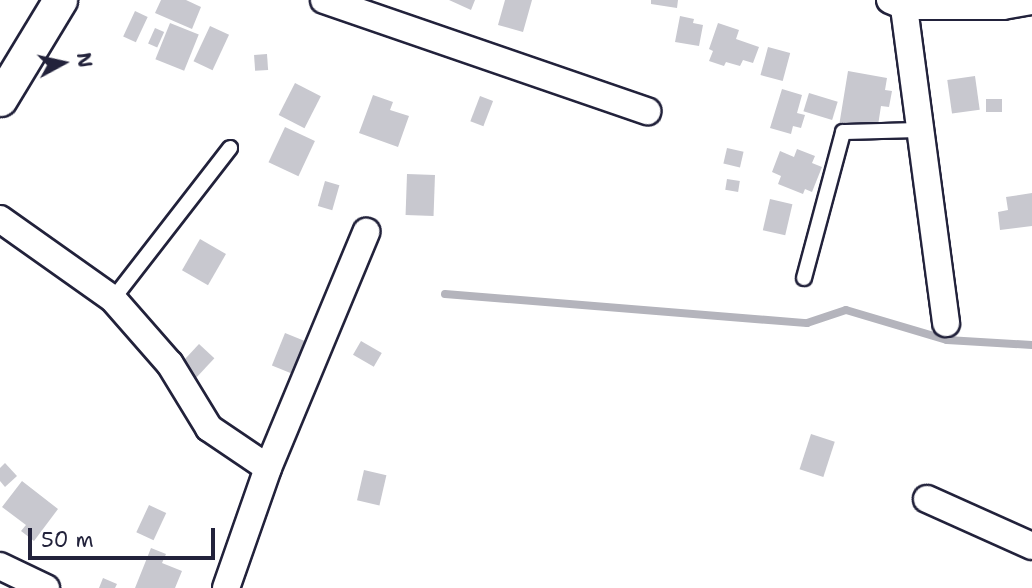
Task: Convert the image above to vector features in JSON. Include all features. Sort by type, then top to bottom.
[{"type":"street","points":[[0,99],[60,0]]},
{"type":"street","points":[[324,0],[647,111]]},
{"type":"street","points":[[946,323],[920,130],[899,2],[1003,6],[1032,1]]},
{"type":"street","points":[[0,219],[113,299],[170,364],[209,428],[268,468]]},
{"type":"street","points":[[226,588],[268,468],[366,232]]},
{"type":"street","points":[[927,499],[1032,546]]},
{"type":"street","points":[[0,566],[46,588]]},
{"type":"lane","points":[[804,278],[843,132],[920,130]]},
{"type":"lane","points":[[113,299],[230,148]]},
{"type":"building","points":[[161,0],[186,0],[201,7],[192,29],[155,13]]},
{"type":"building","points":[[449,0],[475,0],[471,10]]},
{"type":"building","points":[[505,0],[532,0],[523,32],[498,25]]},
{"type":"building","points":[[651,0],[678,0],[677,8],[651,4]]},
{"type":"building","points":[[135,11],[148,17],[136,42],[123,36]]},
{"type":"building","points":[[680,16],[694,19],[693,23],[703,25],[699,46],[675,42]]},
{"type":"building","points":[[170,23],[199,35],[184,71],[155,59]]},
{"type":"building","points":[[718,23],[739,30],[736,39],[759,47],[753,63],[743,60],[740,66],[726,62],[724,66],[709,61],[713,51],[709,49]]},
{"type":"building","points":[[210,26],[229,35],[213,70],[194,61]]},
{"type":"building","points":[[155,28],[164,32],[157,48],[148,44]]},
{"type":"building","points":[[768,47],[790,53],[783,81],[760,75]]},
{"type":"building","points":[[267,54],[268,70],[255,71],[254,55]]},
{"type":"building","points":[[848,71],[887,78],[885,90],[892,91],[889,107],[881,106],[877,132],[839,126]]},
{"type":"building","points":[[975,76],[980,110],[952,114],[947,80]]},
{"type":"building","points":[[295,83],[321,96],[304,128],[279,115]]},
{"type":"building","points":[[782,89],[802,95],[797,113],[805,115],[801,128],[793,126],[791,134],[770,128]]},
{"type":"building","points":[[809,93],[838,102],[832,120],[803,111]]},
{"type":"building","points":[[373,95],[393,102],[390,110],[409,116],[398,147],[359,133]]},
{"type":"building","points":[[480,96],[493,101],[483,126],[470,121]]},
{"type":"building","points":[[986,99],[1002,99],[1002,112],[986,112]]},
{"type":"building","points":[[285,127],[315,141],[298,176],[269,162]]},
{"type":"building","points":[[727,148],[744,152],[740,167],[723,164]]},
{"type":"building","points":[[797,149],[815,156],[812,163],[822,167],[812,192],[805,189],[803,194],[778,184],[781,176],[772,172],[780,151],[794,157]]},
{"type":"building","points":[[407,174],[435,175],[434,216],[406,215]]},
{"type":"building","points":[[727,179],[740,181],[738,192],[725,190]]},
{"type":"building","points":[[325,181],[339,185],[332,210],[318,206]]},
{"type":"building","points":[[1032,193],[1032,226],[1000,230],[998,212],[1008,210],[1006,197]]},
{"type":"building","points":[[770,199],[792,204],[785,235],[763,230]]},
{"type":"building","points":[[200,239],[226,254],[208,285],[182,270]]},
{"type":"building","points":[[285,333],[305,341],[292,374],[272,365]]},
{"type":"building","points":[[361,341],[382,353],[374,367],[353,355]]},
{"type":"building","points":[[199,344],[214,358],[185,390],[170,375]]},
{"type":"building","points":[[811,434],[835,442],[823,477],[800,469]]},
{"type":"building","points":[[5,463],[17,476],[5,487],[0,481],[0,468]]},
{"type":"building","points":[[364,470],[386,475],[379,505],[357,500]]},
{"type":"building","points":[[22,481],[58,509],[34,541],[21,531],[26,525],[2,507]]},
{"type":"building","points":[[149,505],[166,513],[154,540],[136,532]]},
{"type":"building","points":[[151,548],[166,554],[162,563],[182,571],[175,588],[135,588]]},
{"type":"building","points":[[103,578],[117,584],[115,588],[99,588]]},
{"type":"waterway","points":[[445,294],[807,323],[846,310],[947,340],[1032,345]]}]
